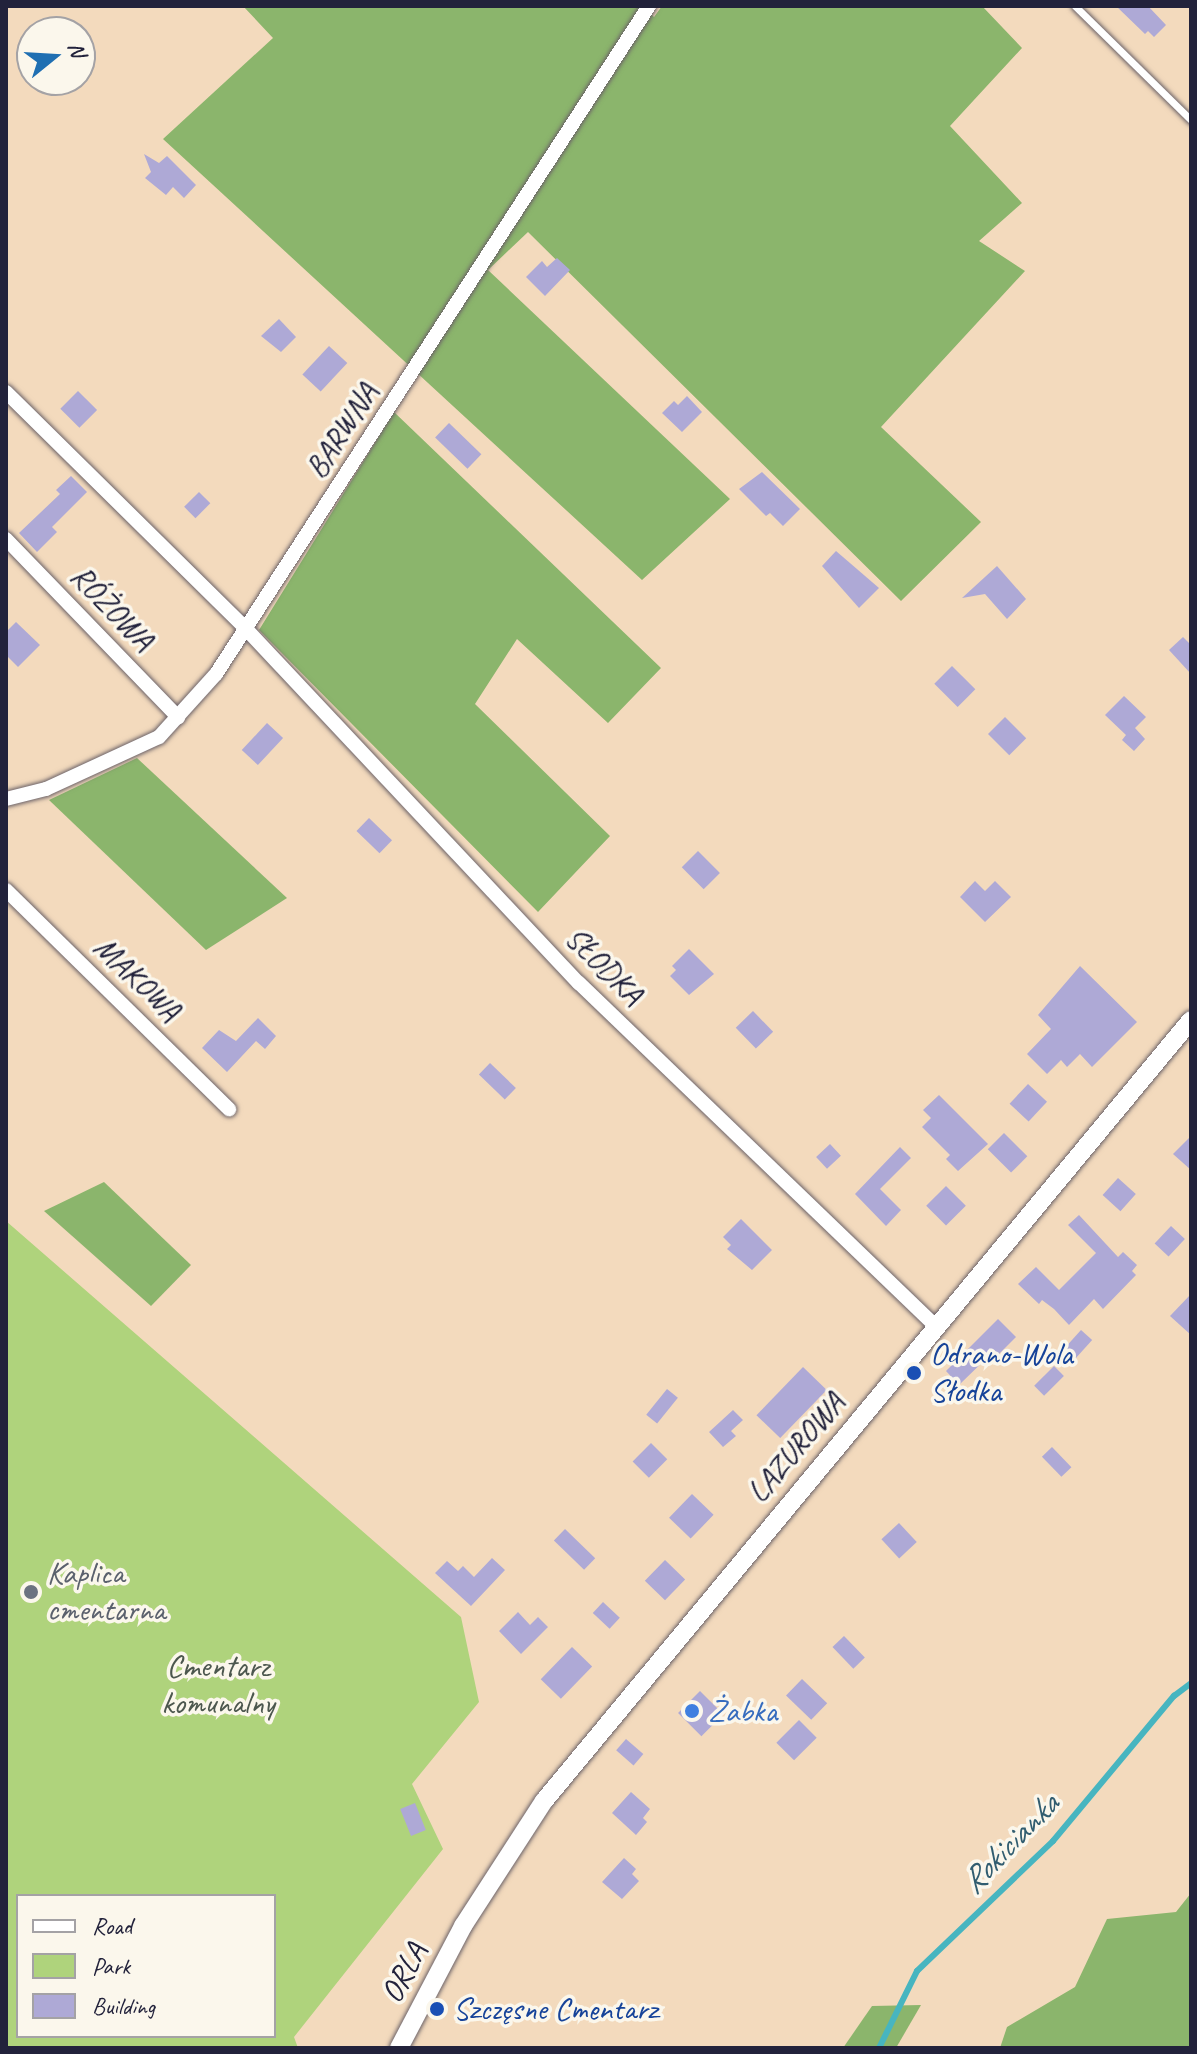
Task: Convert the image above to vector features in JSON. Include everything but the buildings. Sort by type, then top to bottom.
[{"type":"street","name":"BARWNA","points":[[6,799],[46,789],[159,737],[216,674],[248,631],[649,6]]},
{"type":"street","name":"SŁODKA","points":[[6,392],[248,631],[579,983],[936,1327]]},
{"type":"street","name":"RÓŻOWA","points":[[6,539],[178,717]]},
{"type":"street","name":"MAKOWA","points":[[6,890],[229,1109]]},
{"type":"street","name":"LAZUROWA","points":[[463,1926],[553,1790],[1191,1020]]},
{"type":"street","name":"ORLA","points":[[399,2048],[463,1926]]},
{"type":"lane","points":[[1075,6],[1191,120]]},
{"type":"green space","points":[[243,6],[643,6],[654,17],[662,6],[982,6],[1022,48],[950,126],[1022,203],[979,241],[1025,271],[881,427],[981,522],[901,601],[528,232],[488,270],[730,499],[642,580],[163,139],[273,38]]},
{"type":"green space","points":[[394,412],[661,668],[608,723],[517,639],[475,704],[610,836],[538,912],[259,630]]},
{"type":"green space","points":[[137,758],[287,898],[206,950],[49,800]]},
{"type":"green space","points":[[104,1182],[191,1265],[151,1306],[44,1211]]},
{"type":"green space","name":"Cmentarz komunalny","points":[[6,1221],[461,1617],[479,1702],[412,1784],[443,1849],[294,2037],[298,2048],[6,2048]]},
{"type":"green space","points":[[1191,1893],[1191,2048],[1000,2048],[1007,2027],[1075,1987],[1107,1919],[1176,1912]]},
{"type":"green space","points":[[921,2005],[896,2048],[843,2048],[872,2006]]},
{"type":"waterway","name":"Rokicianka","points":[[879,2048],[917,1971],[1053,1841],[1174,1696],[1191,1683]]},
{"type":"place","name":"Odrano-Wola Słodka","points":[[914,1373]]},
{"type":"place","name":"Kaplica cmentarna","points":[[31,1592]]},
{"type":"place","name":"Żabka","points":[[692,1711]]},
{"type":"place","name":"Szczęsne Cmentarz","points":[[437,2009]]}]
